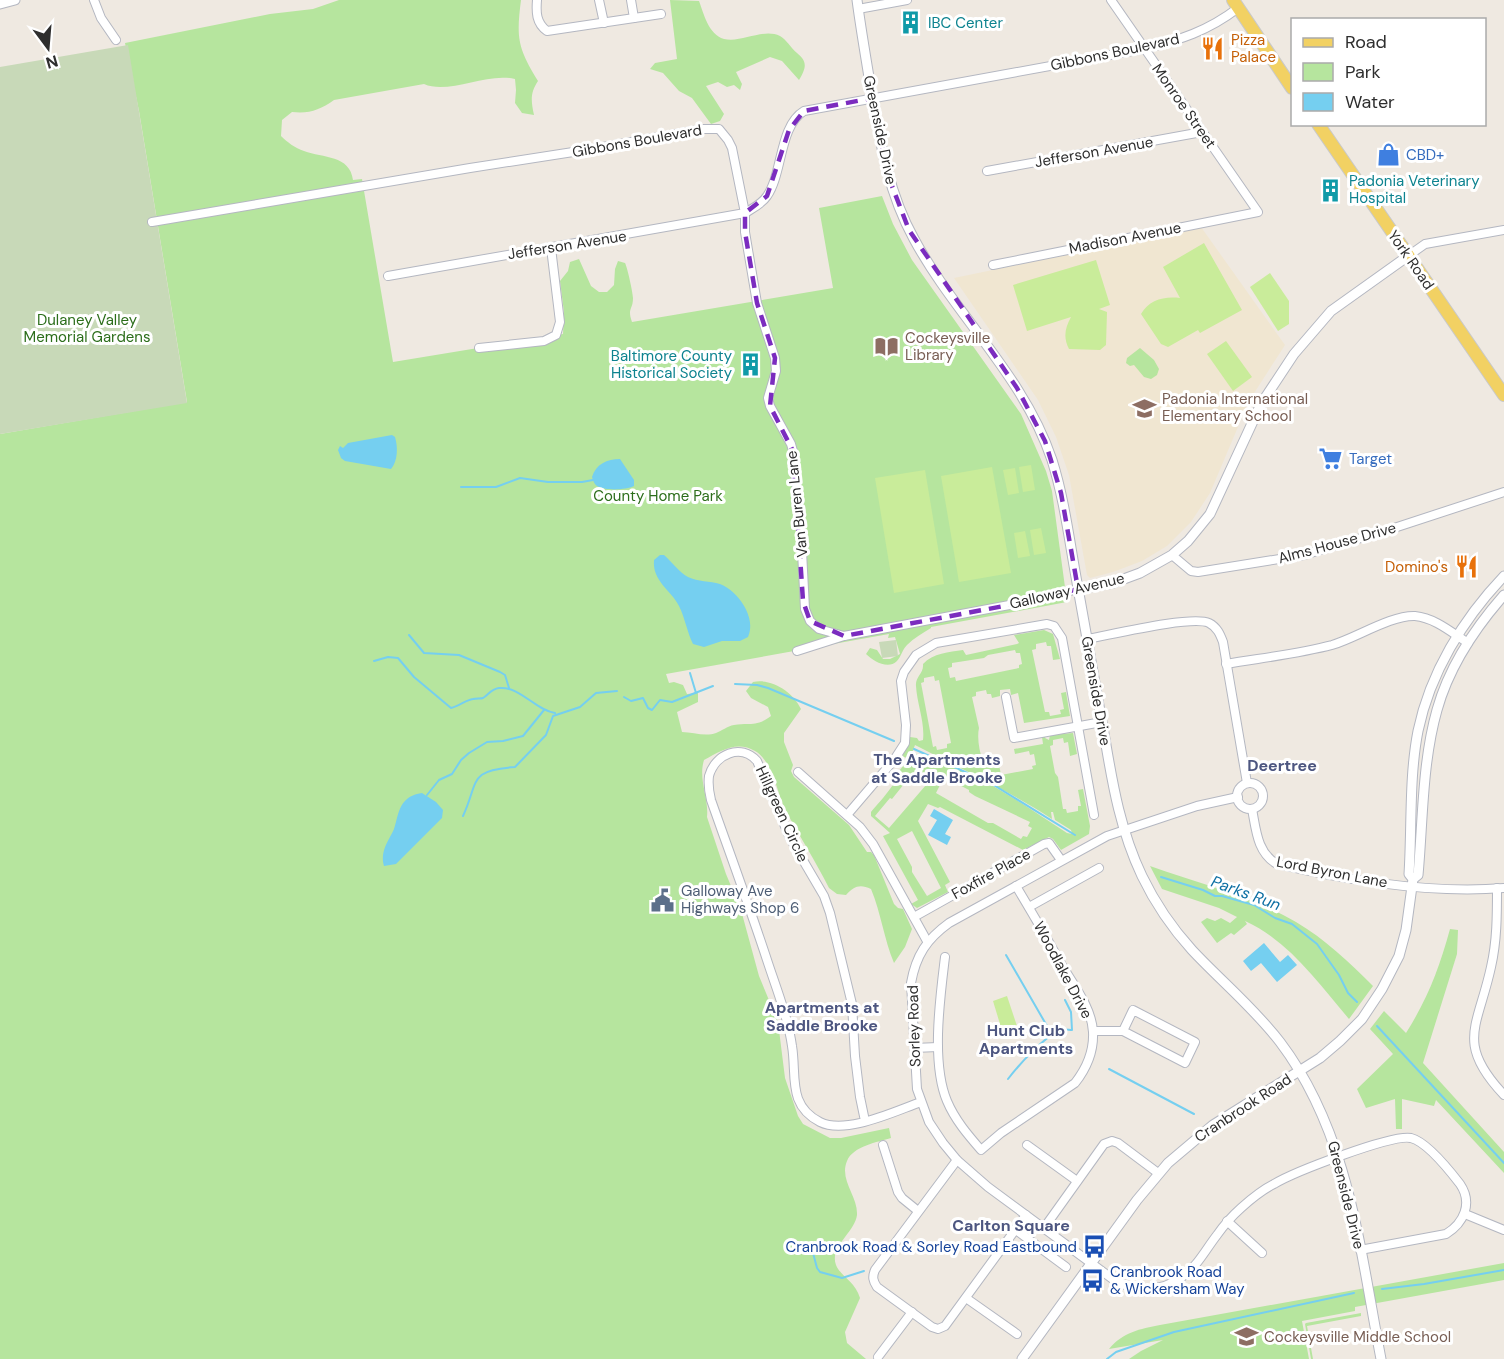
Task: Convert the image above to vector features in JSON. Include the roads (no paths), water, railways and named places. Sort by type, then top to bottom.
[{"type":"main road","points":[[1235,4],[1291,85]]},
{"type":"main road","name":"York Road","points":[[1319,126],[1504,395]]},
{"type":"street","points":[[0,4],[15,0]]},
{"type":"street","points":[[94,0],[101,18],[116,40]]},
{"type":"street","points":[[537,0],[538,21],[547,31],[661,14]]},
{"type":"street","points":[[599,0],[604,23]]},
{"type":"street","points":[[630,0],[634,18]]},
{"type":"street","points":[[857,5],[907,0]]},
{"type":"street","name":"Monroe Street","points":[[1111,0],[1258,212]]},
{"type":"street","name":"Gibbons Boulevard","points":[[152,222],[713,128],[718,129],[729,140],[745,213],[767,196],[776,175],[789,130],[799,115],[814,109],[1143,49],[1203,30],[1219,22],[1235,4]]},
{"type":"street","name":"Greenside Drive","points":[[857,5],[887,173],[909,230],[928,262],[1017,388],[1035,419],[1061,493],[1116,801],[1124,830],[1147,886],[1173,926],[1194,952],[1263,1021],[1299,1071],[1325,1118],[1340,1157],[1381,1359]]},
{"type":"street","name":"Jefferson Avenue","points":[[987,171],[1202,132]]},
{"type":"street","name":"Madison Avenue","points":[[993,265],[1258,212]]},
{"type":"street","name":"Jefferson Avenue","points":[[388,276],[745,213]]},
{"type":"street","name":"Van Buren Lane","points":[[745,213],[745,232],[757,303],[775,358],[776,371],[768,398],[793,451],[801,532],[805,609],[810,621],[819,629],[844,636]]},
{"type":"street","name":"Galloway Avenue","points":[[797,651],[844,636],[1036,600],[1124,579],[1172,555],[1200,528],[1210,514],[1262,404],[1294,354],[1331,311],[1425,244],[1504,230]]},
{"type":"street","points":[[479,348],[544,340],[556,335],[560,322],[551,248]]},
{"type":"street","name":"Alms House Drive","points":[[1172,555],[1191,571],[1198,572],[1304,555],[1504,492]]},
{"type":"street","name":"Cranbrook Road","points":[[1413,882],[1409,874],[1414,770],[1418,732],[1426,701],[1457,636],[1504,576]]},
{"type":"street","name":"Cranbrook Road","points":[[1022,1359],[1158,1173],[1189,1143],[1213,1125],[1329,1051],[1350,1032],[1379,995],[1394,967],[1404,941],[1413,882],[1418,875],[1428,758],[1434,720],[1442,695],[1468,643],[1504,595]]},
{"type":"street","points":[[1226,664],[1330,645],[1404,617],[1426,618],[1468,643]]},
{"type":"street","name":"Lord Byron Lane","points":[[1087,639],[1193,621],[1203,621],[1218,630],[1223,642],[1247,783],[1258,785],[1263,793],[1261,804],[1252,809],[1262,849],[1265,855],[1276,864],[1365,880],[1500,888]]},
{"type":"street","points":[[847,814],[901,750],[906,734],[901,681],[904,672],[916,656],[936,643],[1047,624],[1054,626],[1062,638],[1094,815]]},
{"type":"street","points":[[1006,697],[1014,738],[1102,722]]},
{"type":"street","name":"Hillgreen Circle","points":[[865,1121],[856,1066],[852,1004],[824,896],[790,838],[757,761],[744,752],[729,753],[722,756],[712,770],[708,788],[786,1016],[792,1046],[796,1095],[807,1112],[822,1123],[839,1126],[865,1121],[921,1102]]},
{"type":"street","points":[[798,772],[847,814],[873,844],[927,941]]},
{"type":"street","points":[[1247,783],[1240,789],[1238,797],[1243,807],[1252,809]]},
{"type":"street","name":"Sorley Road","points":[[1238,797],[1197,806],[1107,836],[949,923],[927,941],[914,966],[911,982],[915,1076],[921,1102],[929,1122],[957,1160],[988,1187],[1091,1263],[1125,1286],[1137,1289],[1160,1287],[1183,1277],[1227,1221],[1257,1195],[1292,1175],[1340,1157]]},
{"type":"street","name":"Foxfire Place","points":[[914,917],[1044,844],[1052,845],[1061,860]]},
{"type":"street","points":[[1029,907],[1099,868]]},
{"type":"street","name":"Woodlake Drive","points":[[938,1047],[946,1098],[965,1132],[981,1150],[1001,1133],[1075,1083],[1084,1072],[1089,1060],[1093,1031],[1081,998],[1016,886]]},
{"type":"street","points":[[1500,888],[1494,951],[1475,1022],[1474,1046],[1481,1067],[1504,1095]]},
{"type":"street","points":[[914,1048],[938,1047],[945,957]]},
{"type":"street","points":[[1093,1031],[1123,1031],[1185,1063],[1195,1042],[1133,1010],[1123,1031]]},
{"type":"street","points":[[1340,1157],[1393,1139],[1413,1138],[1425,1145],[1460,1185],[1467,1203],[1464,1214],[1455,1229],[1446,1234],[1360,1250]]},
{"type":"street","points":[[1044,1228],[1104,1144],[1112,1141],[1158,1173]]},
{"type":"street","points":[[883,1145],[898,1192],[918,1212]]},
{"type":"street","points":[[1027,1145],[1077,1181]]},
{"type":"street","points":[[957,1160],[873,1275],[873,1282],[877,1287],[933,1327],[941,1328],[945,1326],[1026,1215]]},
{"type":"street","points":[[1464,1214],[1504,1230]]},
{"type":"street","points":[[1227,1221],[1262,1253]]},
{"type":"street","points":[[1016,1230],[1066,1267]]},
{"type":"street","points":[[966,1298],[1017,1334]]},
{"type":"street","points":[[878,1357],[912,1312]]},
{"type":"water","points":[[392,435],[395,437],[397,449],[395,462],[391,469],[345,461],[338,450],[340,446],[343,448],[348,443]]},
{"type":"water","points":[[620,459],[634,480],[634,486],[605,489],[596,485],[592,477],[596,469],[606,461]]},
{"type":"water","points":[[664,555],[688,577],[720,584],[733,593],[748,614],[750,630],[748,637],[740,641],[722,641],[704,647],[693,644],[676,600],[656,574],[654,560]]},
{"type":"water","points":[[422,793],[436,802],[443,810],[442,818],[396,864],[384,866],[384,851],[400,808],[408,798]]},
{"type":"water","points":[[934,809],[953,820],[945,834],[951,837],[947,845],[928,835],[937,820],[930,816]]},
{"type":"water","points":[[1264,943],[1280,962],[1288,955],[1297,965],[1277,982],[1261,963],[1251,971],[1243,961]]},
{"type":"waterway","points":[[461,487],[496,487],[520,478],[548,482],[593,480]]},
{"type":"waterway","points":[[409,635],[424,653],[459,655],[500,672],[505,675],[509,688]]},
{"type":"waterway","points":[[374,661],[388,657],[398,658],[414,677],[451,708],[470,700],[483,698],[499,688],[507,688],[521,694],[541,708],[555,713]]},
{"type":"waterway","points":[[690,673],[696,693]]},
{"type":"waterway","name":"Parks Run","points":[[735,684],[768,688],[894,741]]},
{"type":"waterway","points":[[624,697],[631,701],[643,698],[648,708],[652,710],[660,700],[672,702],[713,686]]},
{"type":"waterway","points":[[463,816],[477,780],[489,771],[515,767],[546,735],[553,716],[580,707],[596,693],[617,691]]},
{"type":"waterway","points":[[427,795],[439,780],[452,774],[461,760],[469,753],[487,742],[523,736],[544,710]]},
{"type":"waterway","name":"Parks Run","points":[[914,749],[992,784],[1075,835]]},
{"type":"waterway","name":"Parks Run","points":[[1161,877],[1215,896],[1254,905],[1275,918],[1292,924],[1317,944],[1339,975],[1348,993],[1357,1002]]},
{"type":"waterway","points":[[1006,955],[1047,1026]]},
{"type":"waterway","points":[[1008,1079],[1048,1038],[1062,1030],[1072,1030],[1071,1012],[1065,1000]]},
{"type":"waterway","name":"Parks Run","points":[[1377,1026],[1504,1163]]},
{"type":"waterway","points":[[1109,1069],[1194,1114]]},
{"type":"waterway","points":[[813,1253],[820,1272],[842,1278],[864,1271]]},
{"type":"waterway","points":[[1382,1289],[1504,1270]]},
{"type":"waterway","points":[[1107,1359],[1116,1352],[1174,1332],[1354,1293]]},
{"type":"place","name":"IBC Center","points":[[910,23]]},
{"type":"place","name":"Pizza Palace","points":[[1213,49]]},
{"type":"place","name":"CBD+","points":[[1388,155]]},
{"type":"place","name":"Padonia Veterinary Hospital","points":[[1331,190]]},
{"type":"place","name":"Cockeysville Library","points":[[887,347]]},
{"type":"place","name":"Baltimore County Historical Society","points":[[750,365]]},
{"type":"place","name":"Padonia International Elementary School","points":[[1144,408]]},
{"type":"place","name":"Target","points":[[1331,459]]},
{"type":"place","name":"Domino's","points":[[1466,567]]},
{"type":"place","name":"Galloway Ave Highways Shop 6","points":[[663,900]]},
{"type":"place","name":"Cranbrook Road & Sorley Road Eastbound","points":[[1095,1247]]},
{"type":"place","name":"Cranbrook Road & Wickersham Way","points":[[1092,1281]]},
{"type":"place","name":"Cockeysville Middle School","points":[[1246,1337]]},
{"type":"district","name":"Deertree","points":[[1282,765]]},
{"type":"district","name":"The Apartments at Saddle Brooke","points":[[937,768]]},
{"type":"district","name":"Apartments at Saddle Brooke","points":[[822,1016]]},
{"type":"district","name":"Hunt Club Apartments","points":[[1026,1039]]},
{"type":"district","name":"Carlton Square","points":[[1011,1225]]},
{"type":"park label","name":"Dulaney Valley Memorial Gardens","points":[[87,328]]},
{"type":"park label","name":"County Home Park","points":[[658,496]]}]
